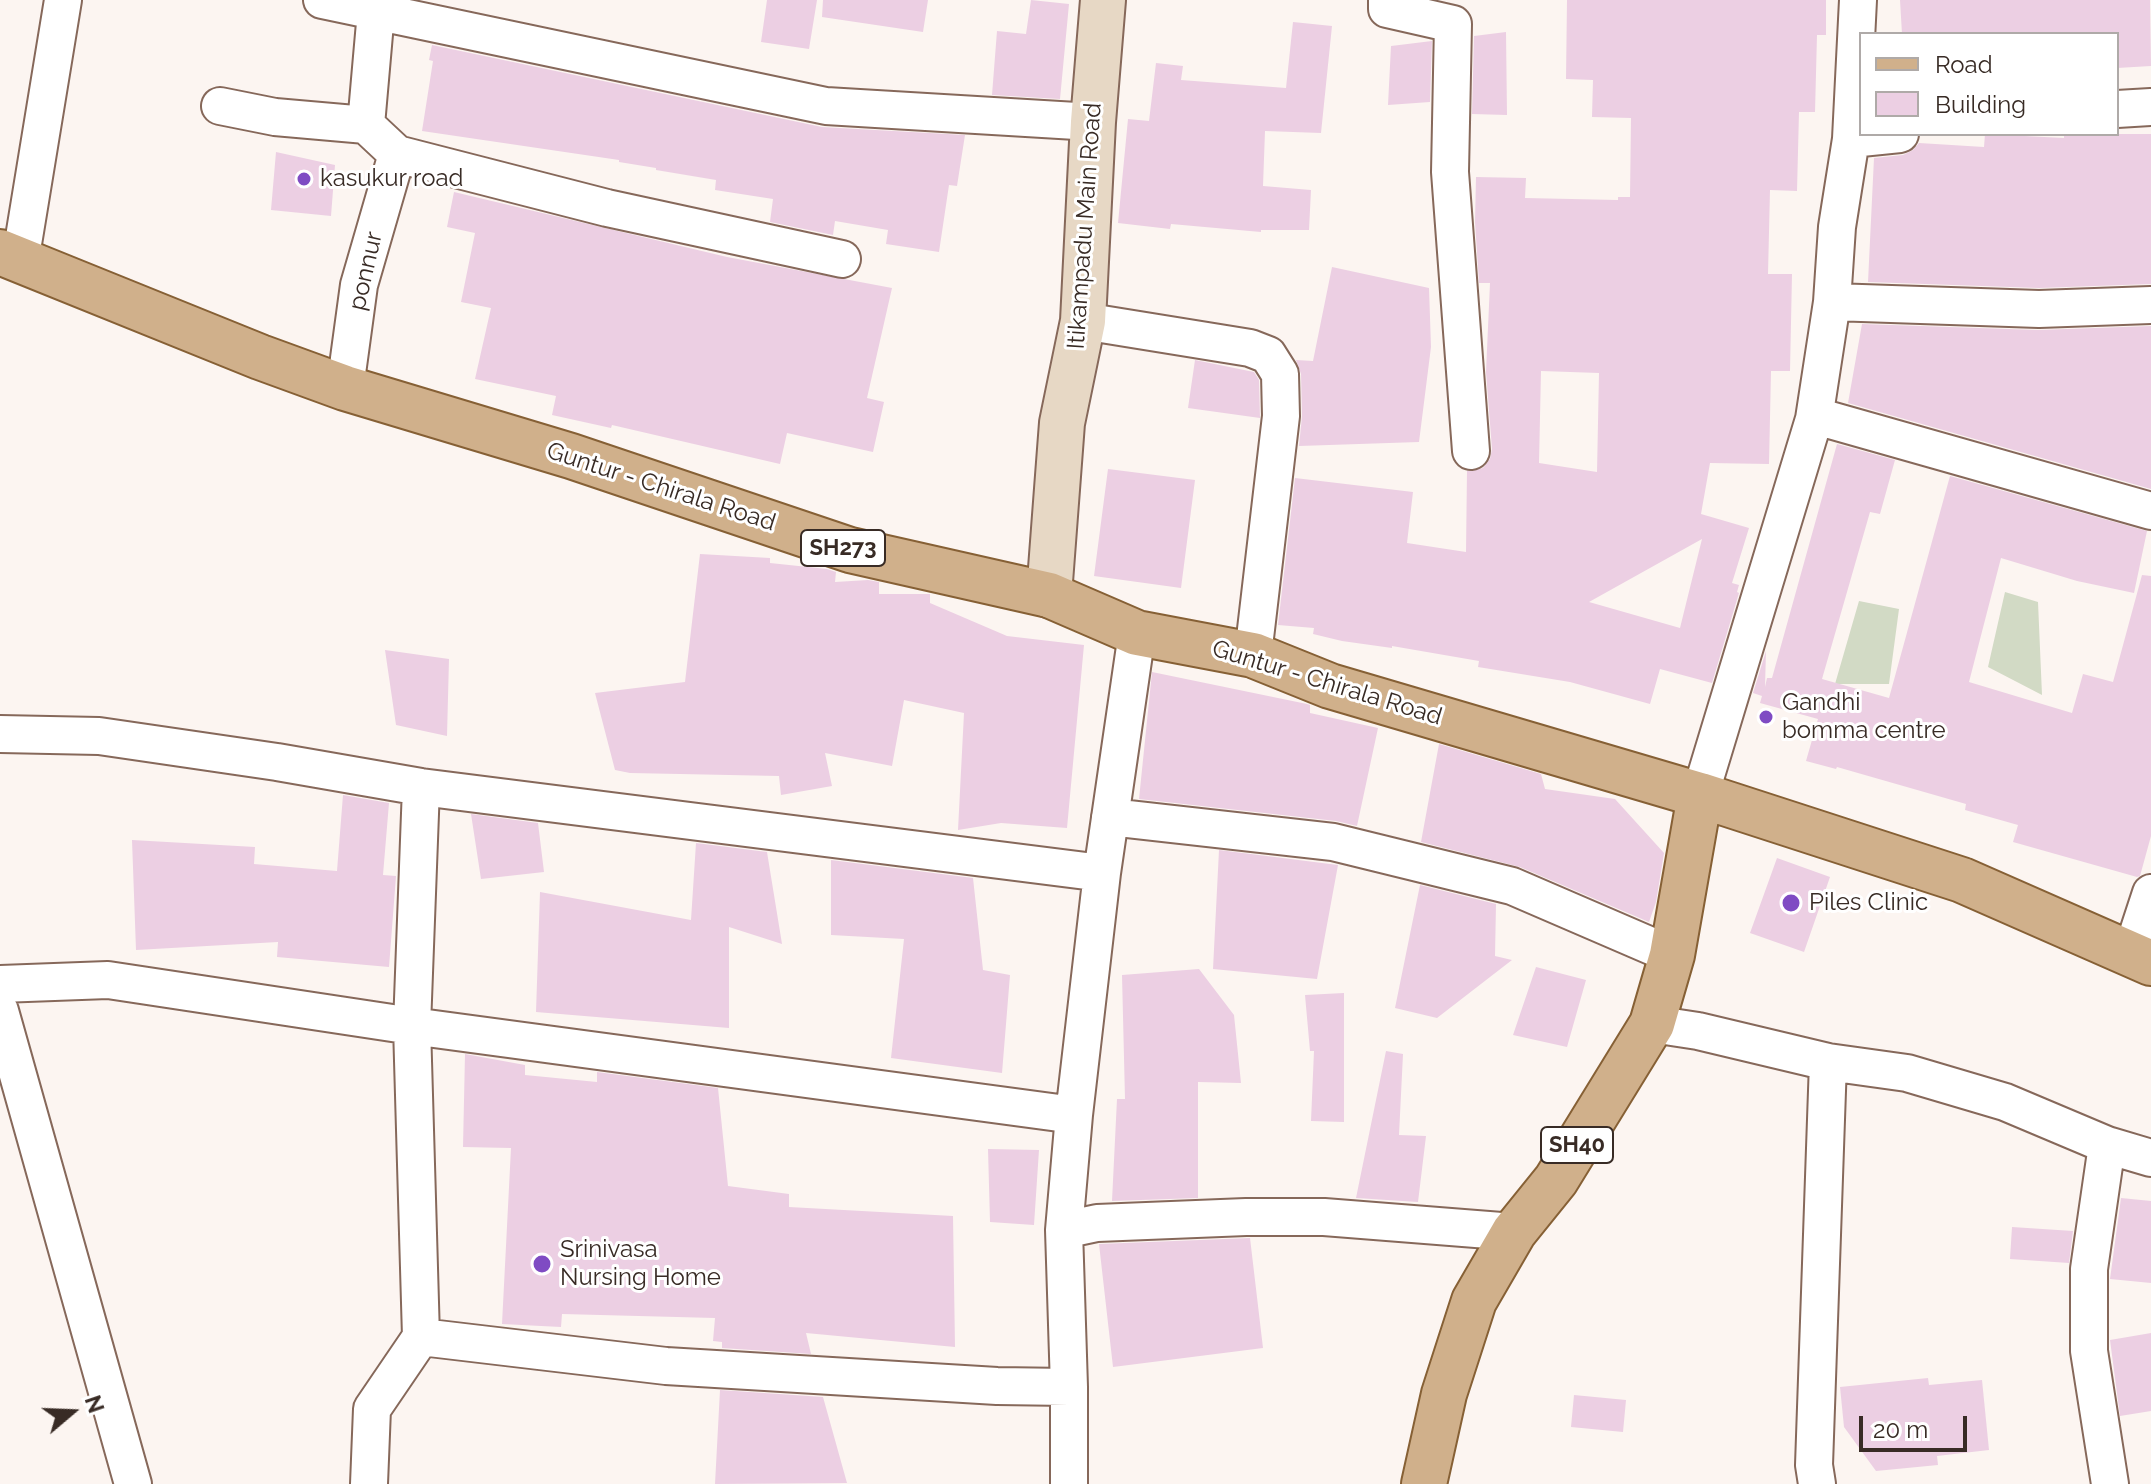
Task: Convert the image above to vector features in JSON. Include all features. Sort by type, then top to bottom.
[{"type":"main road","name":"Guntur - Chirala Road","points":[[10,257],[345,388],[571,456],[850,550],[1049,595],[1137,633],[1253,655],[1330,686],[1700,795],[1962,880],[2141,958]]},
{"type":"main road","name":"SH40","points":[[1424,1484],[1444,1394],[1474,1301],[1514,1232],[1556,1180],[1652,1024],[1672,955],[1700,795]]},
{"type":"street","points":[[10,257],[63,0]]},
{"type":"street","points":[[322,0],[377,6],[826,106],[1093,122]]},
{"type":"street","name":"Itikampadu Main Road","points":[[1049,595],[1062,423],[1083,321],[1103,0]]},
{"type":"street","points":[[1387,0],[1387,9],[1453,24],[1450,172],[1471,451]]},
{"type":"street","points":[[1700,795],[1814,419],[1832,302],[1837,227],[1851,139],[1858,0]]},
{"type":"street","points":[[366,125],[377,6]]},
{"type":"street","points":[[220,106],[275,117],[366,125],[397,154],[607,208],[842,259]]},
{"type":"street","points":[[2119,109],[2151,107]]},
{"type":"street","points":[[1851,139],[1880,136]]},
{"type":"street","name":"ponnur","points":[[345,388],[359,285],[397,154]]},
{"type":"street","points":[[1832,302],[2039,309],[2151,305]]},
{"type":"street","points":[[1083,321],[1250,348],[1268,355],[1280,374],[1281,416],[1253,655]]},
{"type":"street","points":[[1814,419],[1846,424],[2151,511]]},
{"type":"street","points":[[1069,1484],[1064,1230],[1102,873],[1137,633]]},
{"type":"street","points":[[0,734],[99,736],[421,787],[1102,873]]},
{"type":"street","points":[[369,1484],[372,1409],[421,1337],[412,1026],[421,787]]},
{"type":"street","points":[[1110,817],[1333,842],[1512,886],[1672,955]]},
{"type":"street","points":[[2141,958],[2151,893]]},
{"type":"street","points":[[0,984],[108,980],[412,1026],[1074,1115]]},
{"type":"street","points":[[0,1011],[133,1484]]},
{"type":"street","points":[[1652,1024],[1698,1031],[1828,1062],[1921,1077],[2005,1102],[2107,1145],[2151,1158]]},
{"type":"street","points":[[1817,1484],[1814,1465],[1828,1062]]},
{"type":"street","points":[[2107,1145],[2089,1283],[2089,1351],[2110,1484]]},
{"type":"street","points":[[1064,1230],[1097,1223],[1143,1220],[1324,1217],[1514,1232]]},
{"type":"street","points":[[421,1337],[666,1366],[997,1386],[1069,1387]]},
{"type":"green space","points":[[2005,592],[2038,602],[2042,695],[1988,667]]},
{"type":"green space","points":[[1859,601],[1899,609],[1889,684],[1835,684]]},
{"type":"building","points":[[767,0],[817,0],[809,49],[761,42]]},
{"type":"building","points":[[823,0],[928,0],[923,32],[822,17]]},
{"type":"building","points":[[1031,0],[1069,4],[1060,99],[992,95],[997,31],[1026,34]]},
{"type":"building","points":[[1567,0],[1826,0],[1826,35],[1817,35],[1815,112],[1799,112],[1797,191],[1770,190],[1768,274],[1792,274],[1790,371],[1771,371],[1769,464],[1710,463],[1701,514],[1749,528],[1732,583],[1739,585],[1739,593],[1712,683],[1660,669],[1650,704],[1570,682],[1478,667],[1479,661],[1342,641],[1313,634],[1314,628],[1278,625],[1295,478],[1413,492],[1407,543],[1466,552],[1467,471],[1483,468],[1490,459],[1492,449],[1486,372],[1490,283],[1479,283],[1476,177],[1526,178],[1525,198],[1618,200],[1618,197],[1630,197],[1631,118],[1592,117],[1593,80],[1566,79]],"holes":[[[1541,371],[1599,373],[1597,472],[1539,463]],[[1702,539],[1680,628],[1589,602]]]},
{"type":"building","points":[[1900,0],[2150,0],[2151,66],[2119,68],[2119,32],[1902,32]]},
{"type":"building","points":[[1293,22],[1332,26],[1321,133],[1265,131],[1263,186],[1311,190],[1309,230],[1261,232],[1171,224],[1170,229],[1118,223],[1128,119],[1149,121],[1156,63],[1183,66],[1181,80],[1286,88]]},
{"type":"building","points":[[1506,32],[1507,115],[1472,114],[1474,36]]},
{"type":"building","points":[[1432,41],[1430,102],[1388,105],[1391,46]]},
{"type":"building","points":[[432,45],[822,127],[965,135],[957,186],[949,185],[939,252],[886,244],[888,230],[835,221],[833,235],[770,222],[773,199],[715,190],[716,180],[619,160],[422,131],[433,61],[429,60]]},
{"type":"building","points":[[2151,134],[2151,284],[2039,288],[1868,282],[1874,158],[1903,155],[1919,143],[1984,147],[1985,136],[2064,138]]},
{"type":"building","name":"kasukur road","points":[[276,152],[335,165],[331,216],[271,210]]},
{"type":"building","points":[[454,192],[727,257],[892,288],[867,398],[884,402],[873,452],[787,433],[780,464],[612,425],[611,428],[552,415],[556,396],[475,379],[491,308],[461,302],[475,233],[447,227]]},
{"type":"building","points":[[1332,267],[1429,288],[1431,347],[1419,442],[1299,446],[1301,374],[1296,360],[1313,361]]},
{"type":"building","points":[[1862,324],[2038,330],[2151,326],[2151,489],[1848,403]]},
{"type":"building","points":[[1195,360],[1254,372],[1259,380],[1260,418],[1188,408]]},
{"type":"building","points":[[1837,444],[1895,460],[1880,514],[1870,512],[1822,679],[1889,698],[1950,476],[2147,531],[2134,593],[2077,581],[2001,558],[1969,682],[2072,713],[2083,674],[2113,682],[2142,575],[2151,576],[2151,836],[2140,876],[2013,842],[2018,825],[1965,810],[1966,804],[1806,761],[1818,719],[1760,703],[1762,696],[1753,693],[1766,651],[1765,687],[1767,678],[1772,678]]},
{"type":"building","points":[[1108,469],[1195,480],[1181,588],[1094,576]]},
{"type":"building","points":[[700,554],[770,558],[770,563],[827,569],[836,572],[835,582],[879,582],[879,594],[930,594],[930,603],[1007,636],[1084,645],[1067,828],[1001,823],[958,830],[964,713],[904,700],[892,766],[825,753],[832,786],[781,795],[779,776],[630,773],[615,770],[595,693],[685,682]]},
{"type":"building","points":[[385,650],[449,659],[447,736],[396,725]]},
{"type":"building","points":[[1152,672],[1307,704],[1310,705],[1310,713],[1378,728],[1357,826],[1139,799]]},
{"type":"building","points":[[1439,744],[1541,774],[1545,789],[1615,799],[1664,853],[1656,902],[1649,922],[1520,867],[1421,842]]},
{"type":"building","points":[[343,795],[389,803],[383,875],[396,876],[389,967],[277,957],[278,942],[136,950],[132,840],[255,847],[254,864],[337,871]]},
{"type":"building","points":[[471,814],[538,823],[544,872],[481,879]]},
{"type":"building","points":[[696,843],[767,852],[782,944],[729,927],[729,1028],[536,1012],[540,892],[691,920]]},
{"type":"building","points":[[1219,850],[1338,865],[1317,979],[1213,969]]},
{"type":"building","points":[[1777,858],[1830,877],[1804,952],[1750,933]]},
{"type":"building","points":[[831,860],[973,878],[983,970],[1010,975],[1002,1073],[891,1058],[904,939],[831,935]]},
{"type":"building","points":[[1420,885],[1496,904],[1495,956],[1512,960],[1437,1018],[1395,1008]]},
{"type":"building","points":[[1536,967],[1586,980],[1567,1047],[1513,1035]]},
{"type":"building","points":[[1199,969],[1234,1015],[1241,1083],[1198,1082],[1198,1198],[1112,1201],[1117,1099],[1125,1099],[1122,975]]},
{"type":"building","points":[[1344,993],[1344,1122],[1311,1121],[1314,1051],[1310,1051],[1305,995]]},
{"type":"building","points":[[1386,1051],[1403,1054],[1399,1135],[1426,1136],[1418,1202],[1356,1198]]},
{"type":"building","points":[[465,1054],[525,1065],[525,1075],[597,1082],[597,1072],[718,1088],[728,1186],[789,1194],[789,1207],[953,1216],[955,1347],[806,1333],[811,1354],[722,1348],[722,1342],[713,1341],[715,1318],[562,1314],[561,1327],[502,1324],[511,1148],[463,1147]]},
{"type":"building","points":[[988,1149],[1039,1150],[1034,1225],[990,1222]]},
{"type":"building","points":[[2121,1198],[2151,1201],[2151,1283],[2110,1279]]},
{"type":"building","points":[[2012,1227],[2073,1231],[2069,1263],[2010,1259]]},
{"type":"building","points":[[1250,1238],[1263,1348],[1113,1367],[1099,1244]]},
{"type":"building","points":[[2151,1333],[2151,1411],[2120,1416],[2110,1340]]},
{"type":"building","points":[[1928,1378],[1929,1385],[1982,1380],[1989,1450],[1937,1456],[1938,1465],[1876,1471],[1844,1427],[1840,1387]]},
{"type":"building","points":[[720,1390],[823,1397],[847,1483],[715,1484]]},
{"type":"building","points":[[1574,1395],[1626,1400],[1623,1432],[1571,1427]]},
{"type":"place","name":"kasukur road","points":[[304,179]]},
{"type":"place","name":"Gandhi bomma centre","points":[[1766,717]]},
{"type":"place","name":"Piles Clinic","points":[[1791,903]]},
{"type":"place","name":"Srinivasa Nursing Home","points":[[542,1264]]}]
